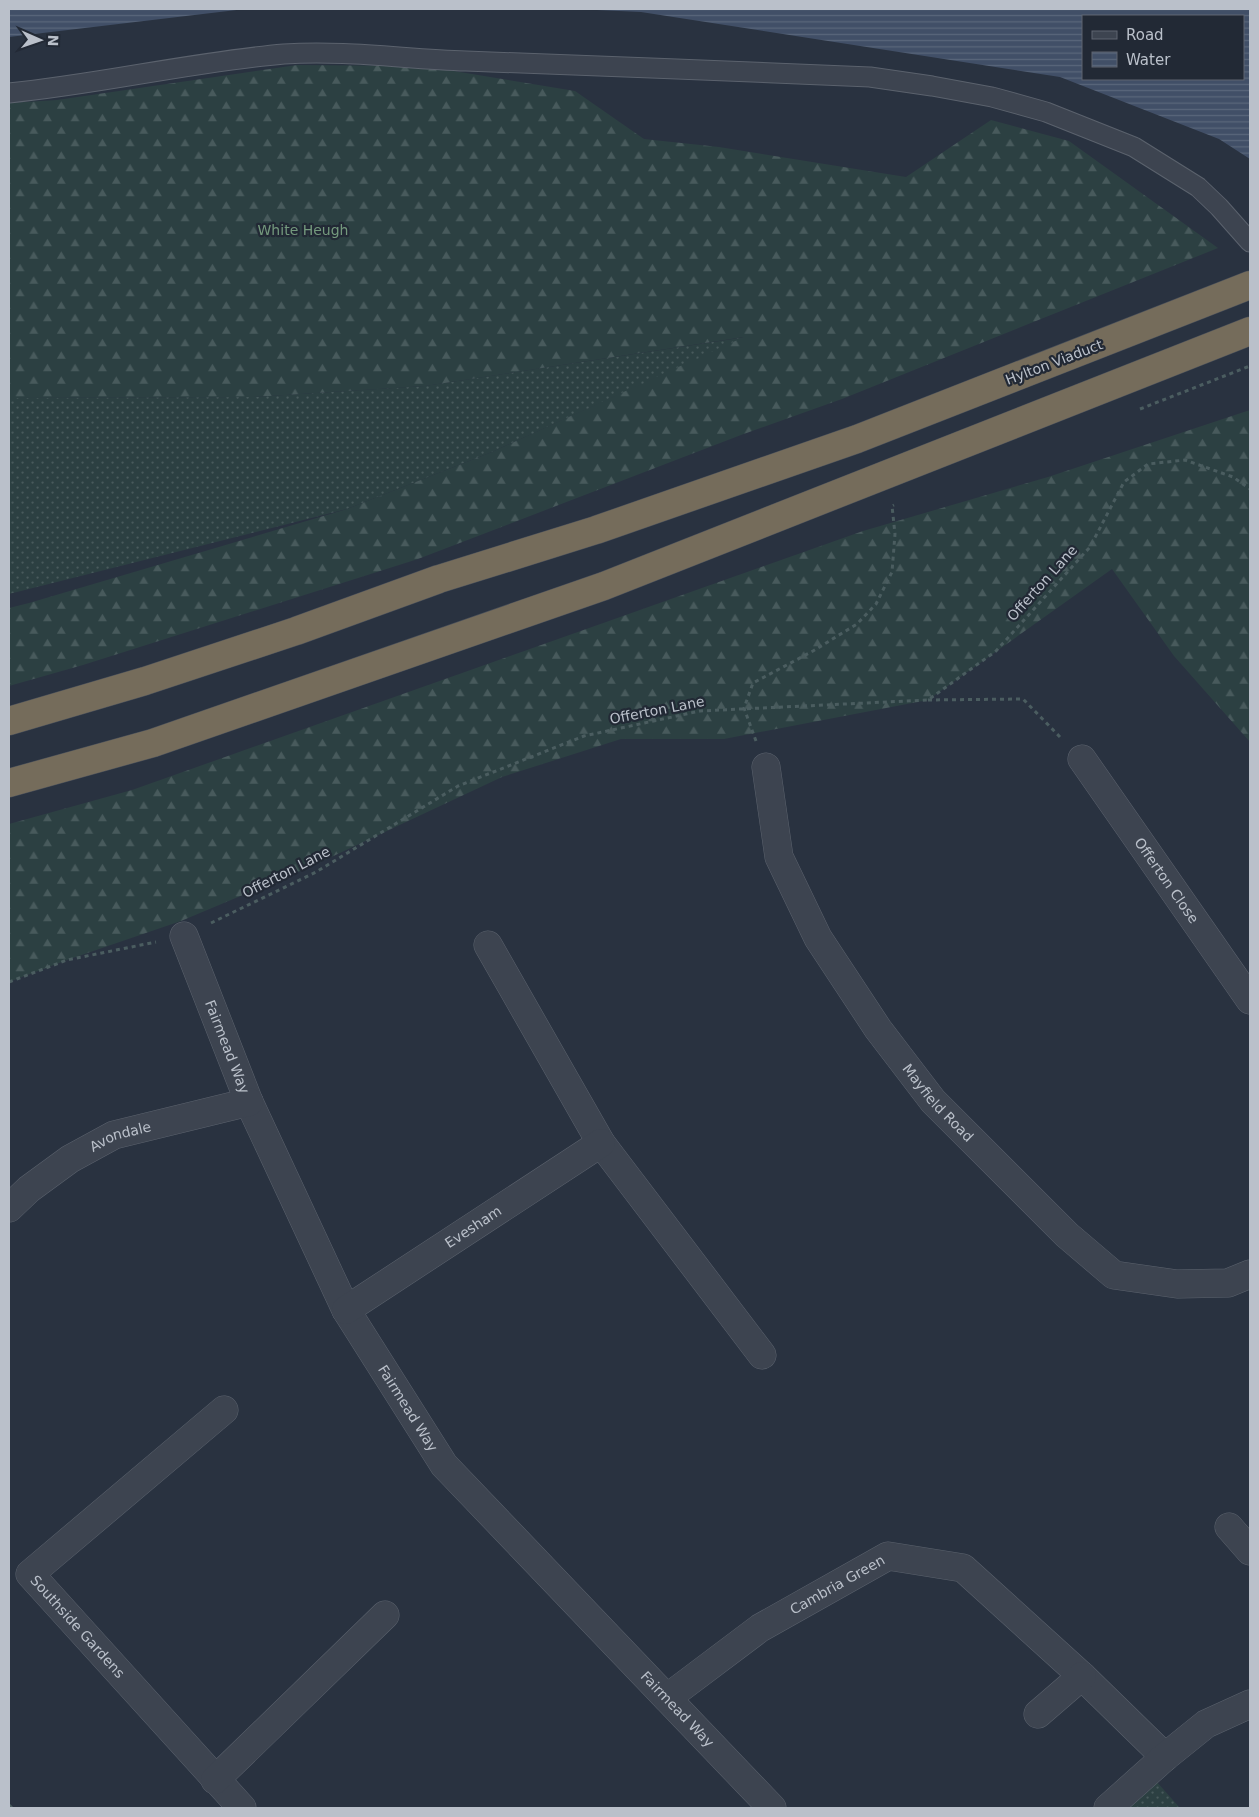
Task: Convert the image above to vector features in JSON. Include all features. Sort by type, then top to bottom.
[{"type":"highway","name":"Hylton Viaduct","points":[[9,721],[145,682],[439,580],[596,530],[857,439],[1250,285]]},
{"type":"highway","points":[[9,783],[153,742],[585,592],[1250,331]]},
{"type":"street","name":"Offerton Close","points":[[1082,759],[1250,1000]]},
{"type":"street","name":"Mayfield Road","points":[[766,768],[779,857],[818,938],[878,1028],[933,1101],[1067,1236],[1114,1275],[1177,1284],[1228,1282],[1250,1274]]},
{"type":"street","name":"Fairmead Way","points":[[184,936],[249,1102],[346,1310],[444,1465],[667,1698],[758,1804]]},
{"type":"street","points":[[488,945],[601,1143],[762,1355]]},
{"type":"street","name":"Avondale","points":[[9,1208],[29,1189],[70,1159],[114,1135],[249,1102]]},
{"type":"street","name":"Evesham","points":[[346,1310],[601,1143]]},
{"type":"street","name":"Southside Gardens","points":[[224,1410],[30,1574],[242,1808]]},
{"type":"street","points":[[1229,1527],[1250,1551]]},
{"type":"street","name":"Cambria Green","points":[[667,1698],[760,1628],[888,1556],[963,1568],[1082,1676],[1165,1757]]},
{"type":"street","points":[[215,1780],[385,1616]]},
{"type":"street","points":[[1038,1714],[1082,1676]]},
{"type":"street","points":[[1108,1808],[1165,1757],[1206,1724],[1250,1704]]},
{"type":"lane","points":[[9,93],[66,87],[285,54],[353,53],[451,61],[870,77],[992,97],[1046,112],[1134,147],[1198,187],[1219,207],[1250,242]]},
{"type":"path","name":"Offerton Lane","points":[[9,982],[66,960],[184,936],[316,872],[458,786],[584,736],[700,711],[928,700],[996,651],[1090,547],[1124,482],[1148,464],[1185,460],[1233,477],[1250,489]]},
{"type":"path","points":[[766,768],[744,708],[753,684],[857,624],[876,604],[892,572],[895,534],[892,506]]},
{"type":"path","points":[[928,700],[1023,699],[1082,759]]},
{"type":"path","points":[[9,1805],[12,1808]]},
{"type":"green space","name":"White Heugh","points":[[297,65],[423,66],[575,91],[644,139],[719,147],[906,177],[991,120],[1069,141],[1218,248],[842,399],[741,435],[418,559],[83,665],[9,686],[9,608],[347,509],[492,452],[744,337],[425,386],[254,397],[9,398],[9,103],[57,100]]},
{"type":"green space","points":[[746,337],[492,452],[347,509],[9,594],[9,398],[254,397],[425,386]]},
{"type":"green space","points":[[1250,410],[1250,742],[1174,656],[1112,569],[928,700],[724,739],[621,739],[502,777],[310,867],[181,921],[9,982],[9,824],[132,790],[863,531],[1048,477]]},
{"type":"green space","points":[[1156,1781],[1180,1808],[1125,1808]]},
{"type":"water","points":[[9,9],[245,9],[9,37]]},
{"type":"water","points":[[575,9],[1250,9],[1250,159],[1219,139],[1060,77],[641,12]]}]
